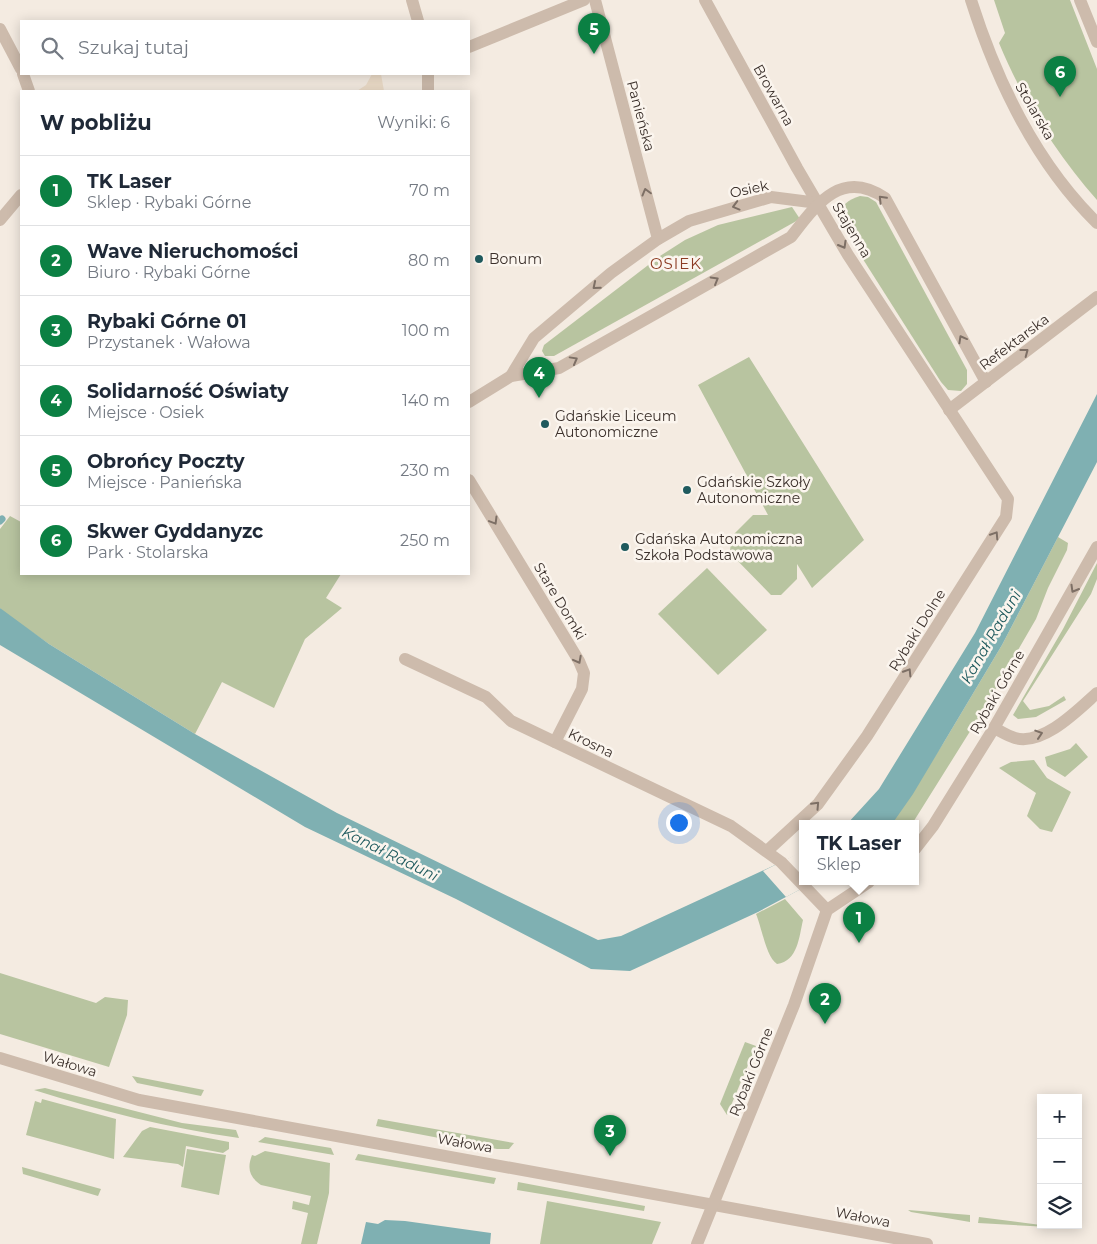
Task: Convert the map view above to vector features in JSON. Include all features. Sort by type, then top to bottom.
[{"type":"street","points":[[412,0],[418,20]]},
{"type":"street","points":[[470,47],[584,0]]},
{"type":"street","name":"Panieńska","points":[[595,0],[658,239]]},
{"type":"street","name":"Browarna","points":[[705,0],[818,203]]},
{"type":"street","name":"Stolarska","points":[[971,0],[993,63],[1016,114],[1062,183],[1097,223]]},
{"type":"street","points":[[1080,0],[1097,42]]},
{"type":"street","points":[[0,29],[20,67]]},
{"type":"street","points":[[23,75],[29,90]]},
{"type":"street","points":[[428,75],[428,90]]},
{"type":"street","name":"Stajenna","points":[[949,410],[858,271],[818,203],[844,188],[860,186],[884,198],[986,382]]},
{"type":"street","points":[[0,220],[20,196]]},
{"type":"street","name":"Osiek","points":[[511,376],[534,338],[611,273],[658,239],[689,221],[771,197],[818,203]]},
{"type":"street","name":"Osiek","points":[[470,401],[511,376],[559,368],[791,238],[818,203]]},
{"type":"street","name":"Refektarska","points":[[949,410],[1097,297]]},
{"type":"street","name":"Rybaki Dolne","points":[[801,820],[818,804],[867,736],[1006,517],[1008,499],[949,410]]},
{"type":"street","name":"Stare Domki","points":[[470,482],[579,661],[584,673],[582,689],[555,742]]},
{"type":"street","name":"Rybaki Górne","points":[[919,844],[933,826],[994,728],[1097,546]]},
{"type":"street","name":"Krosna","points":[[405,659],[486,697],[511,721],[730,826],[768,851]]},
{"type":"street","points":[[994,728],[1016,739],[1035,736],[1058,728],[1097,693]]},
{"type":"street","name":"Rybaki Dolne","points":[[768,851],[799,822]]},
{"type":"street","points":[[768,851],[799,881]]},
{"type":"street","points":[[803,885],[827,910],[864,885]]},
{"type":"street","name":"Rybaki Górne","points":[[697,1244],[794,1005],[827,910]]},
{"type":"street","name":"Wałowa","points":[[0,1058],[139,1100],[714,1204],[869,1239],[927,1244]]},
{"type":"green space","points":[[994,0],[1070,0],[1097,69],[1097,200],[1054,145],[1030,106],[1008,64],[999,43],[1005,33]]},
{"type":"green space","points":[[860,196],[868,197],[876,202],[967,370],[967,384],[961,391],[948,390],[941,382],[840,223],[840,213],[844,205]]},
{"type":"green space","points":[[792,207],[800,219],[554,356],[545,356],[542,351],[544,345],[660,256],[685,240],[718,225]]},
{"type":"green space","points":[[749,357],[864,540],[812,588],[797,564],[797,579],[781,595],[771,595],[730,553],[731,537],[753,515],[768,515],[698,385]]},
{"type":"green space","points":[[10,516],[20,521],[20,575],[340,575],[326,598],[342,608],[305,639],[274,708],[222,682],[195,734],[49,644],[3,612],[0,608],[0,529]]},
{"type":"green space","points":[[1058,537],[1068,543],[1067,550],[1048,588],[1036,619],[984,709],[915,820],[894,820],[944,742],[1002,645]]},
{"type":"green space","points":[[1097,563],[1097,579],[1091,594],[1023,701],[1030,710],[1049,706],[1064,696],[1066,700],[1036,717],[1018,719],[1013,715],[1063,629]]},
{"type":"green space","points":[[707,568],[767,630],[718,675],[658,614]]},
{"type":"green space","points":[[1076,743],[1088,757],[1065,777],[1047,766],[1045,757],[1070,749]]},
{"type":"green space","points":[[1034,760],[1047,778],[1071,792],[1052,832],[1040,829],[1027,816],[1036,793],[999,768],[1011,762]]},
{"type":"green space","points":[[785,899],[803,920],[799,941],[793,953],[784,962],[777,964],[767,949],[756,914]]},
{"type":"green space","points":[[0,973],[96,1003],[105,997],[128,1000],[127,1015],[109,1067],[0,1034]]},
{"type":"green space","points":[[745,1042],[756,1046],[727,1115],[720,1104]]},
{"type":"green space","points":[[132,1076],[204,1090],[201,1096],[137,1083]]},
{"type":"green space","points":[[45,1088],[182,1123],[236,1130],[239,1138],[135,1118],[34,1090]]},
{"type":"green space","points":[[42,1099],[116,1119],[114,1159],[26,1135],[35,1101],[41,1103]]},
{"type":"green space","points":[[378,1119],[514,1143],[509,1149],[497,1149],[376,1126]]},
{"type":"green space","points":[[150,1127],[229,1142],[229,1149],[223,1153],[186,1146],[183,1167],[178,1164],[123,1157],[142,1131]]},
{"type":"green space","points":[[265,1137],[331,1148],[334,1155],[258,1142]]},
{"type":"green space","points":[[187,1149],[226,1155],[219,1195],[181,1187]]},
{"type":"green space","points":[[265,1151],[330,1163],[329,1193],[317,1244],[301,1244],[308,1213],[292,1209],[293,1201],[309,1205],[311,1196],[261,1185],[250,1172],[252,1155],[255,1156]]},
{"type":"green space","points":[[358,1154],[496,1178],[494,1184],[355,1160]]},
{"type":"green space","points":[[22,1167],[101,1189],[98,1196],[23,1174]]},
{"type":"green space","points":[[518,1182],[645,1206],[644,1211],[517,1190]]},
{"type":"green space","points":[[547,1201],[661,1222],[652,1244],[540,1244]]},
{"type":"green space","points":[[908,1210],[970,1215],[970,1222],[911,1212]]},
{"type":"green space","points":[[979,1217],[1037,1224],[1037,1226],[978,1223]]},
{"type":"shaded area","points":[[371,75],[381,75],[384,90],[358,90],[366,85]]},
{"type":"water","name":"Kanał Raduni","points":[[1097,394],[1097,462],[1002,645],[913,794],[895,820],[851,820],[879,789],[975,633]]},
{"type":"water","name":"Kanał Raduni","points":[[0,608],[49,644],[195,734],[337,813],[598,940],[621,936],[799,854],[799,885],[808,885],[758,912],[630,971],[591,969],[456,899],[305,827],[0,645]]},
{"type":"water","points":[[385,1220],[491,1233],[490,1244],[361,1244],[366,1222],[378,1224]]},
{"type":"pier","points":[[799,853],[799,885],[808,885],[786,897],[763,871]]},
{"type":"place","name":"Obrońcy Poczty","points":[[594,54]]},
{"type":"place","name":"Skwer Gyddanyzc","points":[[1060,97]]},
{"type":"place","name":"Bonum","points":[[479,259]]},
{"type":"place","name":"Solidarność Oświaty","points":[[539,398]]},
{"type":"place","name":"Gdańskie Liceum Autonomiczne","points":[[545,424]]},
{"type":"place","name":"Gdańskie Szkoły Autonomiczne","points":[[687,490]]},
{"type":"place","name":"Gdańska Autonomiczna Szkoła Podstawowa","points":[[625,547]]},
{"type":"place","name":"TK Laser","points":[[859,943]]},
{"type":"place","name":"Wave Nieruchomości","points":[[825,1024]]},
{"type":"place","name":"Rybaki Górne 01","points":[[610,1156]]},
{"type":"district","name":"OSIEK","points":[[676,264]]}]
